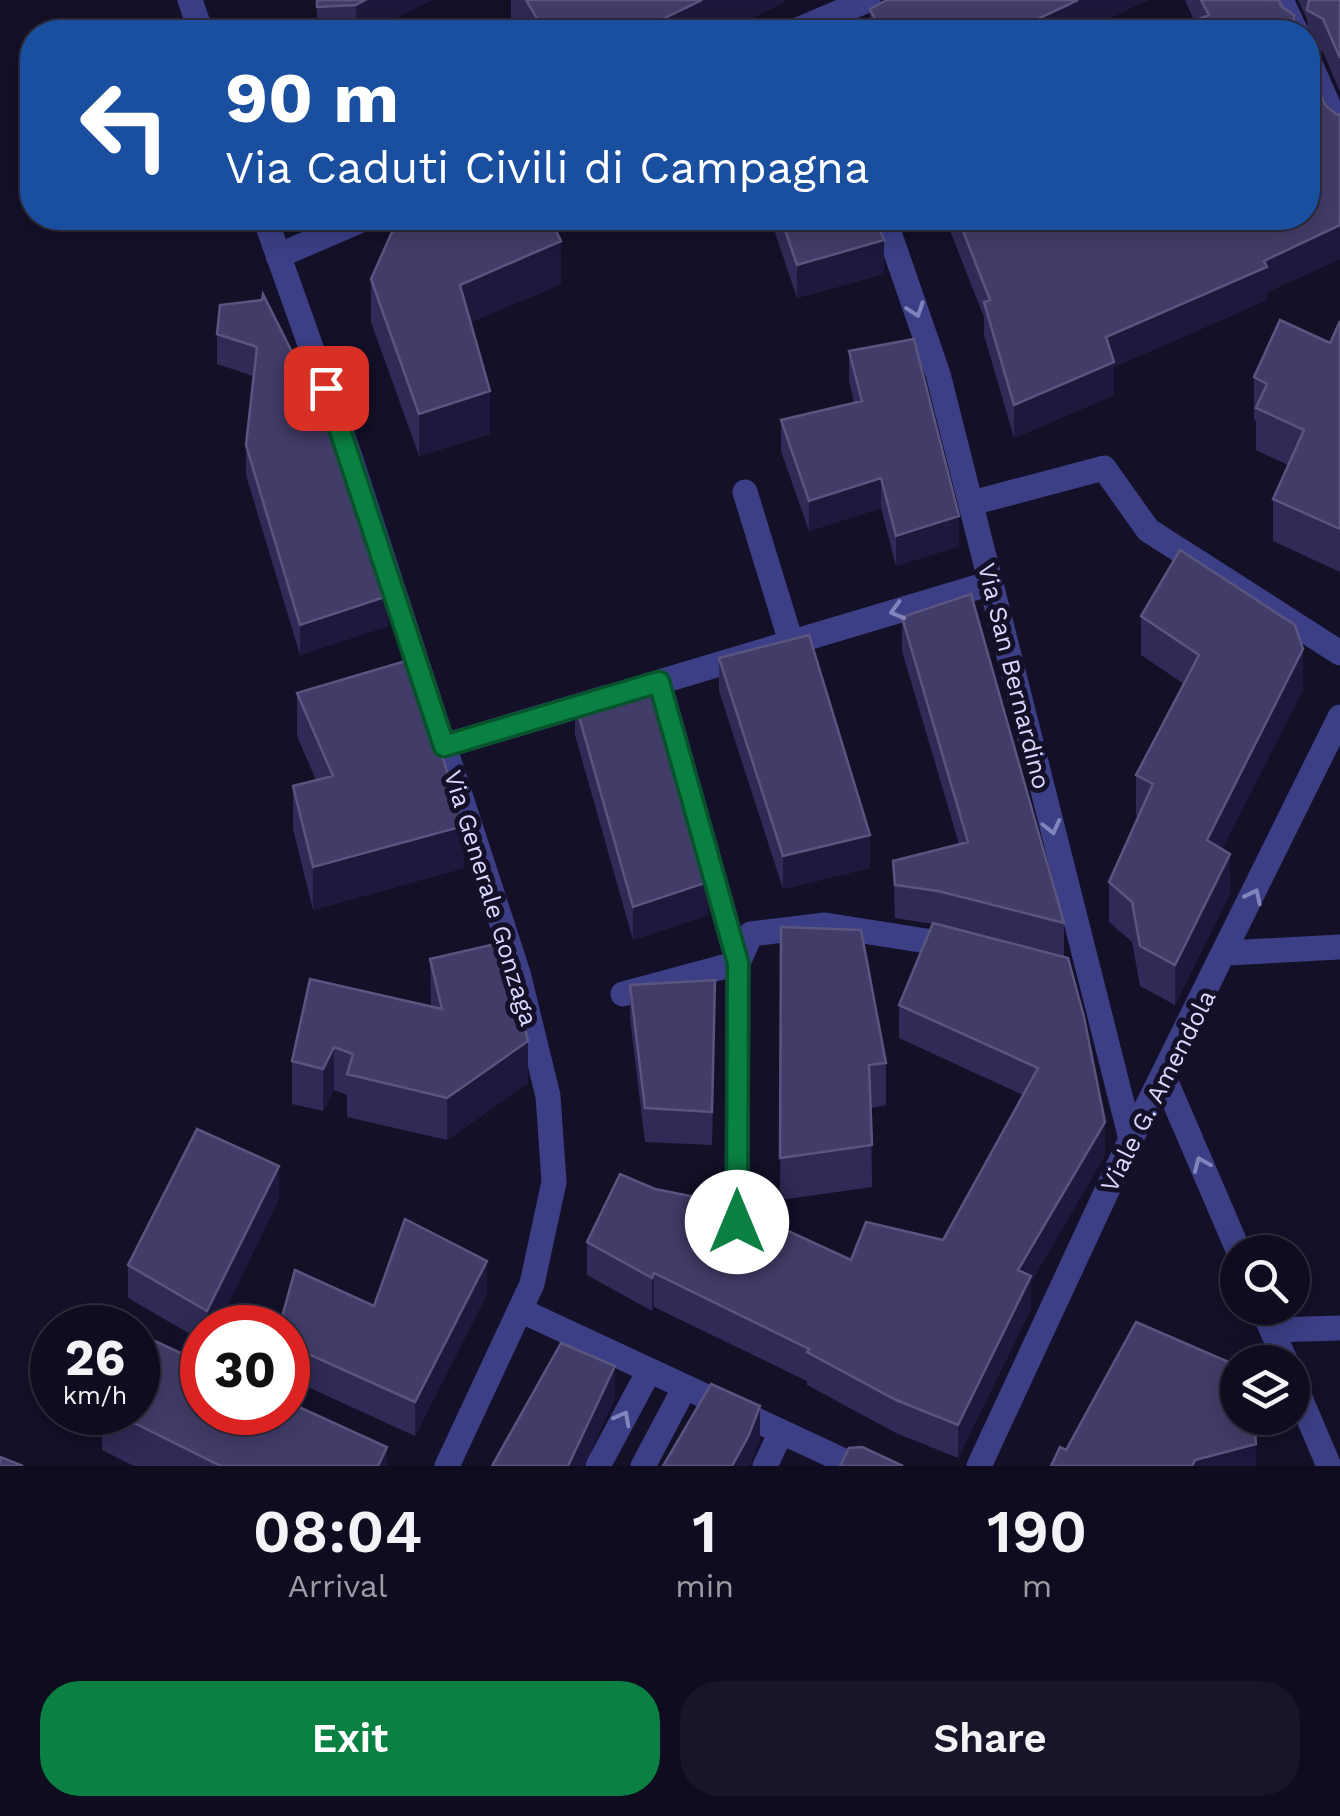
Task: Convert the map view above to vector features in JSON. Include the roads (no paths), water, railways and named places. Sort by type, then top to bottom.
[{"type":"street","points":[[826,20],[868,0]]},
{"type":"street","points":[[1320,83],[1338,120]]},
{"type":"street","name":"Via Generale Gonzaga","points":[[268,230],[349,454],[518,972],[548,1096],[554,1182],[532,1284],[447,1466]]},
{"type":"street","points":[[278,256],[338,230]]},
{"type":"street","name":"Via San Bernardino","points":[[888,230],[938,374],[1131,1139]]},
{"type":"street","points":[[972,502],[1104,468],[1148,530],[1340,653]]},
{"type":"street","points":[[746,492],[791,642]]},
{"type":"street","points":[[444,746],[991,583]]},
{"type":"street","points":[[659,682],[738,963],[737,1222],[690,1213]]},
{"type":"street","name":"Viale G. Amendola","points":[[979,1466],[1131,1139],[1226,954],[1340,717]]},
{"type":"street","points":[[738,963],[751,934],[825,925],[934,940],[986,953]]},
{"type":"street","points":[[1226,954],[1340,948]]},
{"type":"street","points":[[623,994],[738,963]]},
{"type":"street","points":[[1056,971],[1090,980]]},
{"type":"street","points":[[1163,1076],[1232,1235]]},
{"type":"street","points":[[520,1310],[855,1466]]},
{"type":"street","points":[[1310,1324],[1340,1328]]},
{"type":"street","points":[[598,1466],[648,1370]]},
{"type":"street","points":[[643,1466],[685,1386]]},
{"type":"street","points":[[1310,1412],[1330,1450]]},
{"type":"street","points":[[764,1466],[782,1432]]}]
